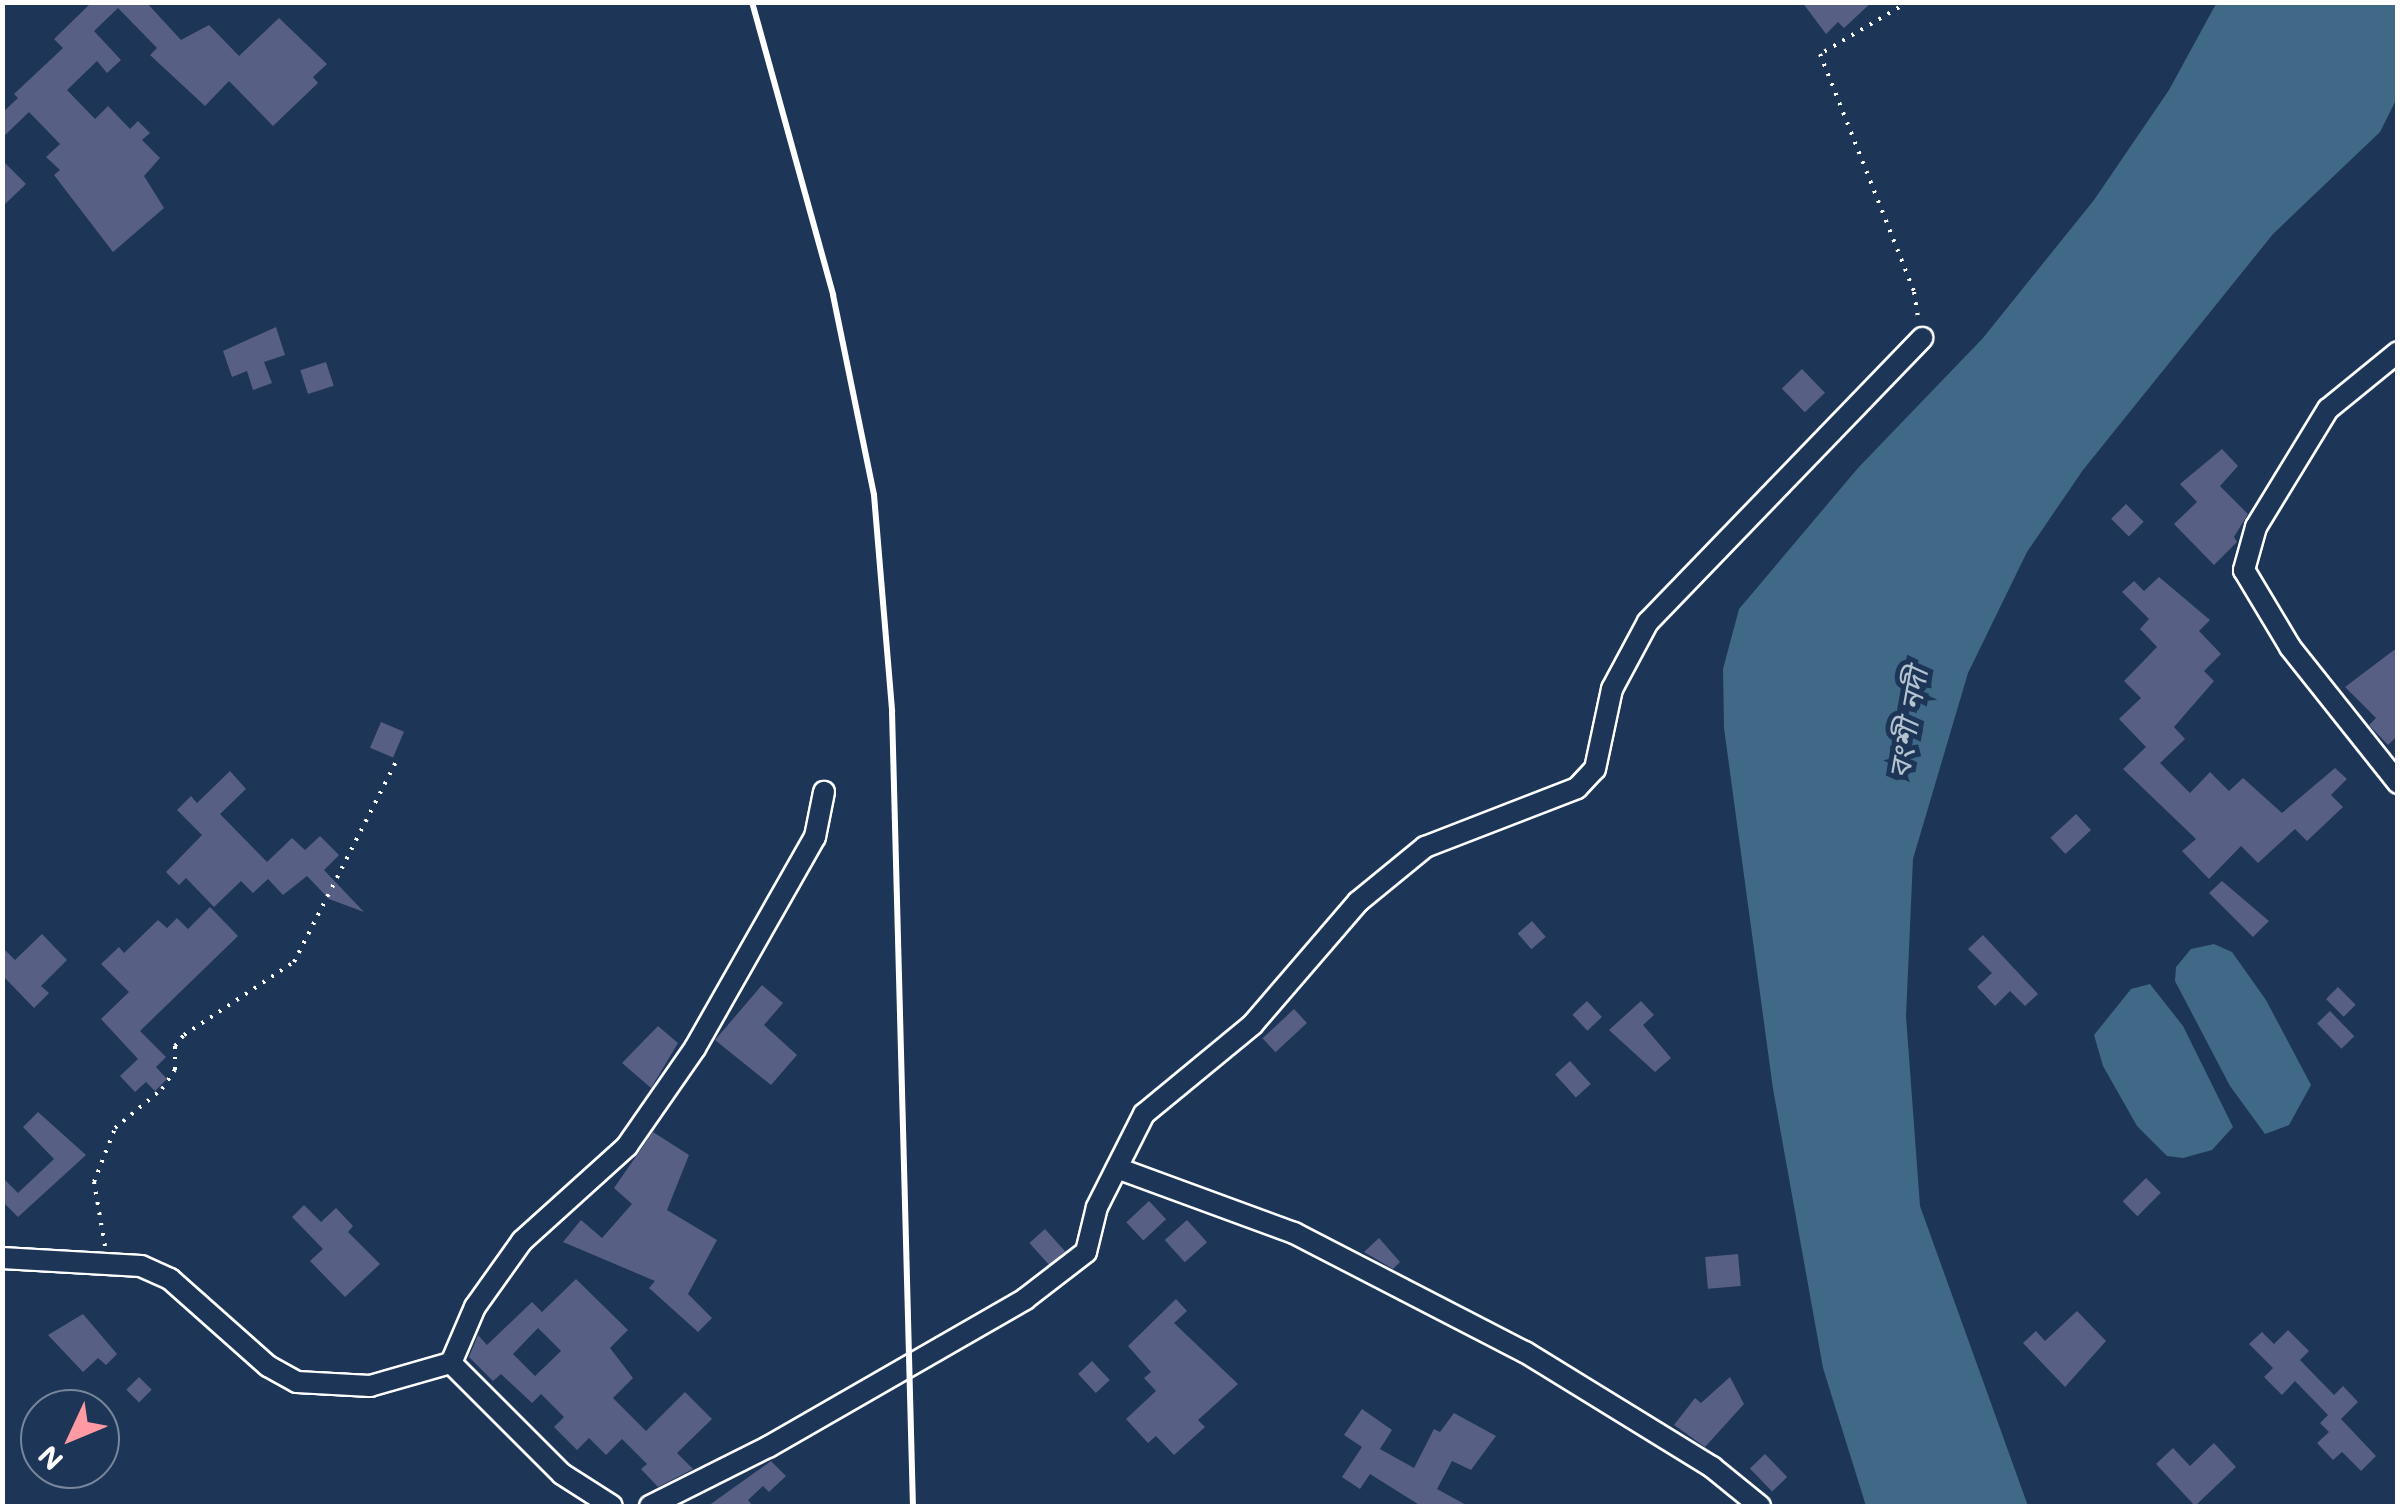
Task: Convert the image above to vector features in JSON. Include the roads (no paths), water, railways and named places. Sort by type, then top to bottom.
[{"type":"street","points":[[650,1506],[768,1447],[1025,1299],[1086,1252],[1096,1207],[1144,1114],[1253,1024],[1358,902],[1426,847],[1577,788],[1596,769],[1612,688],[1648,622],[1922,338]]},
{"type":"street","points":[[2398,352],[2328,409],[2256,527],[2244,570],[2290,647],[2398,783]]},
{"type":"street","points":[[451,1363],[475,1307],[522,1241],[627,1146],[695,1048],[815,837],[824,792]]},
{"type":"street","points":[[1116,1168],[1294,1233],[1525,1352],[1712,1467],[1760,1506]]},
{"type":"street","points":[[2,1258],[54,1266],[105,1260],[170,1280],[268,1366],[296,1382],[370,1386],[451,1363]]},
{"type":"street","points":[[451,1363],[562,1474],[612,1506]]},
{"type":"water","name":"বংশী নদী","points":[[2217,2],[2397,3],[2397,98],[2380,132],[2273,234],[2083,470],[2027,552],[1968,673],[1913,859],[1906,1016],[1920,1206],[2028,1506],[1866,1506],[1823,1368],[1773,1089],[1724,728],[1723,669],[1739,609],[1858,468],[1983,338],[2094,200],[2169,90]]},
{"type":"water","points":[[2214,944],[2232,952],[2266,1000],[2311,1085],[2289,1125],[2265,1134],[2230,1086],[2175,981],[2176,967],[2191,949]]},
{"type":"water","points":[[2150,984],[2183,1026],[2233,1127],[2212,1150],[2183,1158],[2167,1156],[2137,1126],[2103,1066],[2094,1035],[2131,989]]},
{"type":"railway","points":[[752,2],[833,295],[874,495],[892,711],[913,1506]]}]
